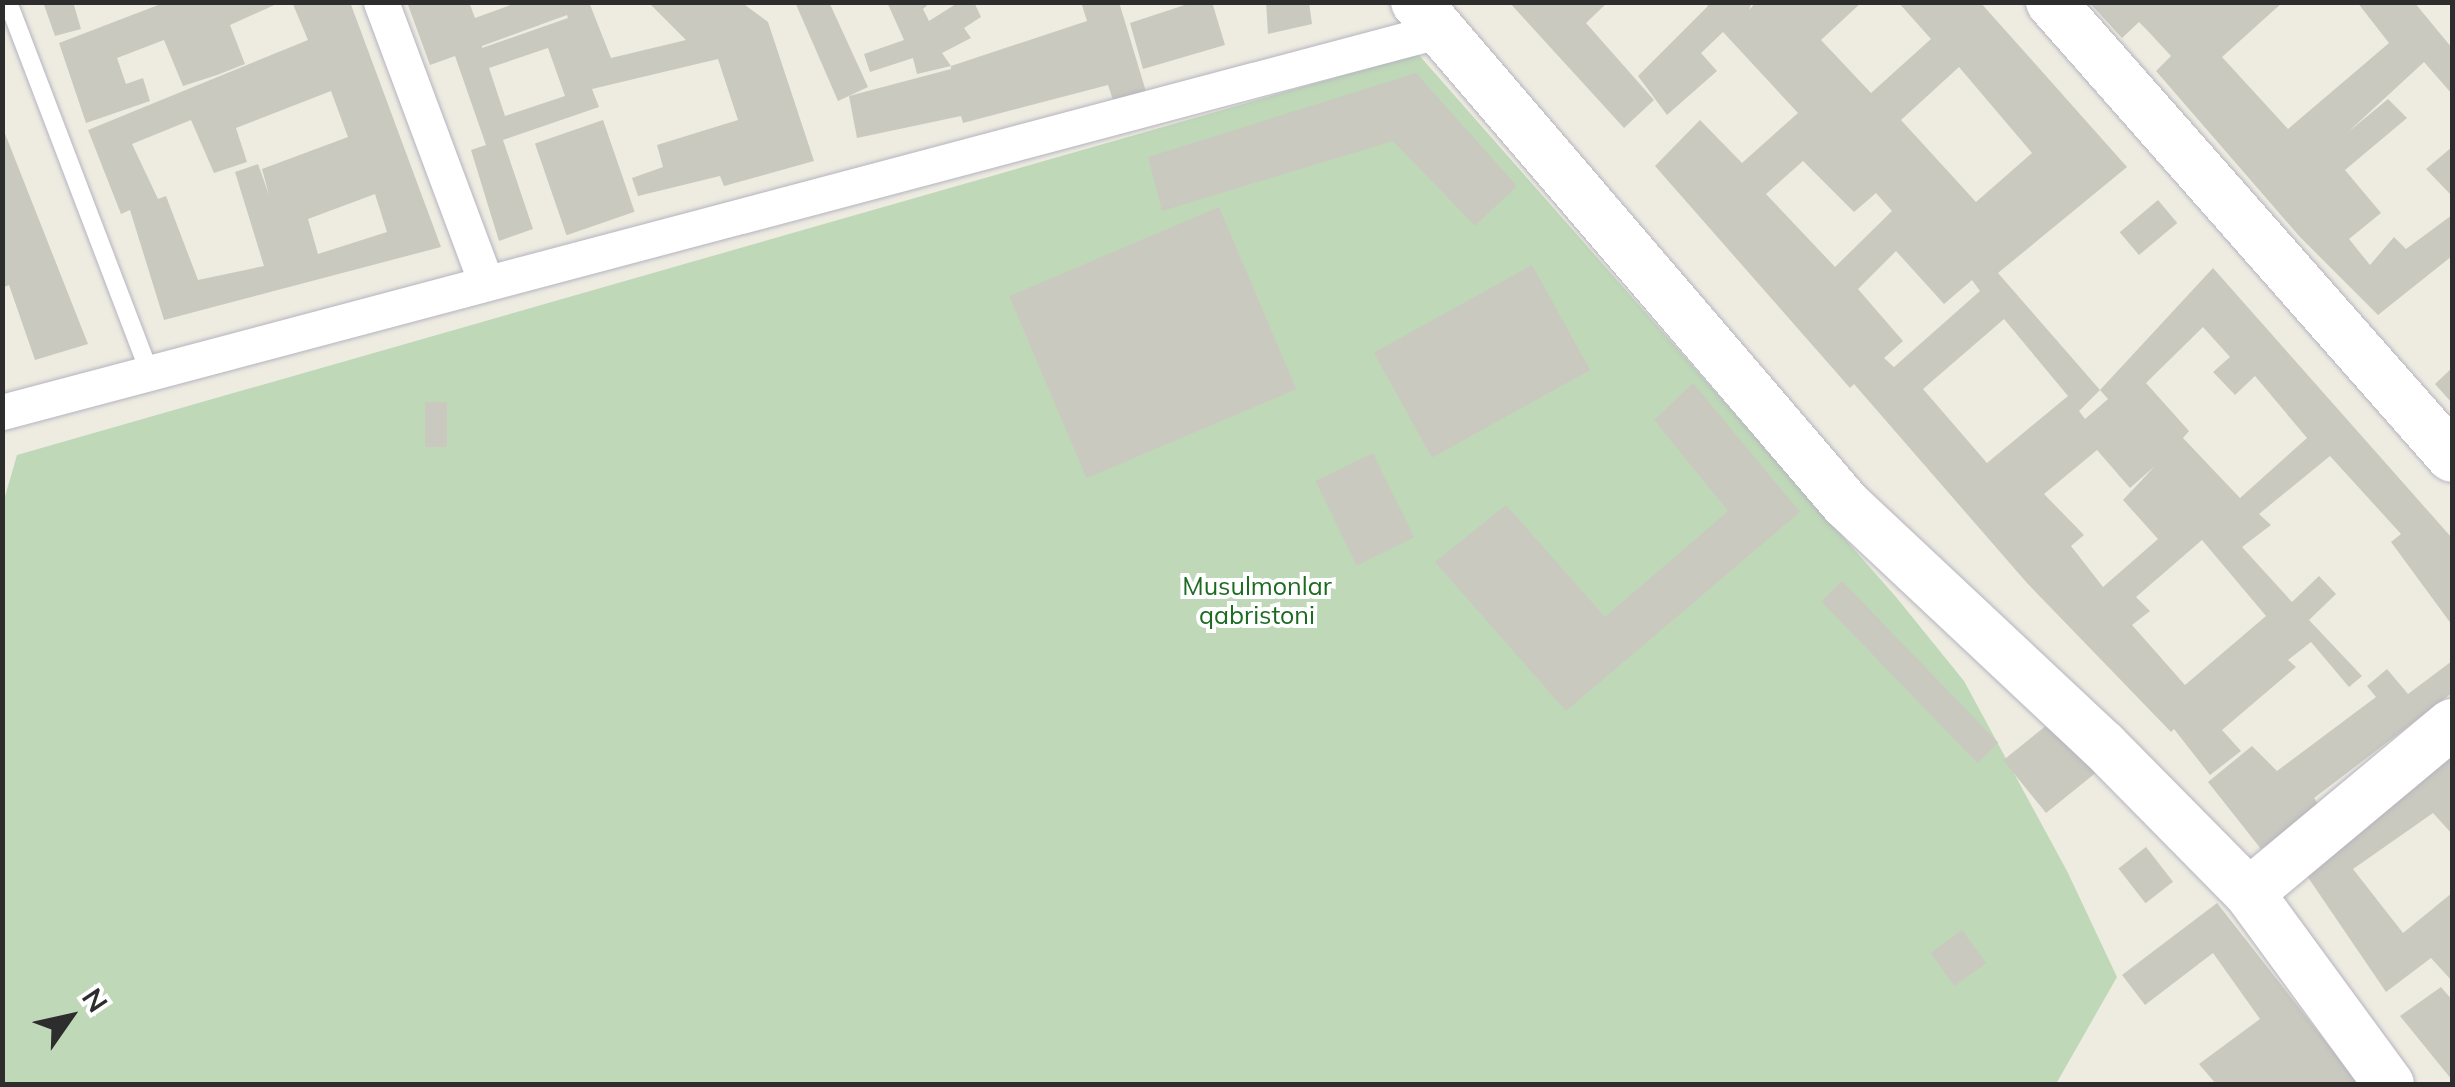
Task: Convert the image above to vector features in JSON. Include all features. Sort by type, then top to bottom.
[{"type":"street","points":[[381,2],[486,282]]},
{"type":"street","points":[[2052,2],[2452,457]]},
{"type":"street","points":[[2,412],[486,282],[1427,17],[1846,504],[2104,745],[2249,893],[2389,1084]]},
{"type":"street","points":[[2249,893],[2452,724]]},
{"type":"lane","points":[[8,2],[150,373]]},
{"type":"green space","name":"Musulmonlar qabristoni","points":[[1418,54],[1896,597],[1964,681],[2067,871],[2117,977],[2056,1084],[3,1084],[2,507],[17,455]]},
{"type":"building","points":[[43,2],[73,2],[81,29],[55,36]]},
{"type":"building","points":[[166,2],[281,2],[230,25],[245,64],[217,75],[183,86],[164,40],[117,58],[126,84],[143,78],[150,101],[86,123],[59,43]]},
{"type":"building","points":[[292,2],[350,2],[441,247],[164,320],[130,210],[121,214],[88,130],[308,40]],"holes":[[[331,91],[348,137],[262,169],[269,195],[258,164],[235,172],[264,266],[198,280],[166,196],[158,199],[132,144],[191,120],[214,173],[247,162],[236,128]],[[375,194],[387,232],[318,254],[308,219]]]},
{"type":"building","points":[[407,2],[469,2],[475,18],[519,2],[589,2],[611,58],[686,40],[648,2],[741,2],[768,22],[814,161],[724,186],[720,176],[638,196],[632,178],[663,167],[657,145],[738,120],[718,59],[592,89],[599,107],[503,140],[533,229],[499,241],[471,150],[486,145],[455,56],[430,65]],"holes":[[[567,15],[568,18],[482,48],[482,46]],[[548,48],[565,96],[505,116],[489,68]]]},
{"type":"building","points":[[795,2],[829,2],[868,87],[838,101]]},
{"type":"building","points":[[887,2],[931,2],[923,9],[929,21],[959,2],[974,2],[981,17],[964,28],[971,38],[942,53],[951,66],[917,74],[913,58],[870,72],[864,54],[904,40]]},
{"type":"building","points":[[1081,2],[1119,2],[1147,95],[1114,103],[1108,85],[963,123],[961,116],[857,138],[849,96],[951,69],[1087,21]]},
{"type":"building","points":[[1194,2],[1212,2],[1225,45],[1143,69],[1130,23]]},
{"type":"building","points":[[1266,2],[1309,2],[1312,24],[1268,34]]},
{"type":"building","points":[[1509,2],[1608,2],[1586,23],[1654,100],[1624,128]]},
{"type":"building","points":[[1705,2],[1752,2],[1749,10],[1756,2],[1862,2],[1821,40],[1871,93],[1931,39],[1898,2],[1980,2],[2127,167],[1998,273],[2100,390],[2213,268],[2452,538],[2452,625],[2391,542],[2401,534],[2330,456],[2259,514],[2271,525],[2242,547],[2292,602],[2319,576],[2336,594],[2309,620],[2362,676],[2349,687],[2311,642],[2288,660],[2296,667],[2222,730],[2241,751],[2210,775],[2174,729],[2171,732],[2027,583],[1854,384],[1850,388],[1655,166],[1700,120],[1742,163],[1798,113],[1723,32],[1701,53],[1717,71],[1667,115],[1638,76],[1708,6]],"holes":[[[1959,67],[2032,153],[1976,202],[1901,120]],[[1803,161],[1854,212],[1876,193],[1892,211],[1835,267],[1766,194]],[[1896,251],[1944,304],[1972,280],[1980,291],[1894,367],[1884,358],[1903,341],[1858,289]],[[2004,319],[2068,396],[1987,463],[1923,389]],[[2203,327],[2230,357],[2213,372],[2235,395],[2255,376],[2307,438],[2240,498],[2183,438],[2189,431],[2146,383]],[[2100,390],[2108,399],[2085,419],[2079,411]],[[2097,450],[2130,488],[2155,466],[2123,500],[2158,539],[2103,587],[2071,546],[2084,535],[2044,494]],[[2202,540],[2266,616],[2185,685],[2132,625],[2150,611],[2136,597]]]},
{"type":"building","points":[[2089,2],[2283,2],[2222,57],[2288,129],[2389,43],[2357,2],[2414,2],[2452,48],[2452,94],[2424,62],[2347,133],[2388,99],[2407,118],[2345,170],[2381,213],[2349,239],[2370,265],[2394,237],[2406,249],[2452,215],[2452,256],[2378,315],[2300,237],[2156,71],[2171,56],[2139,22],[2122,38]]},
{"type":"building","points":[[1416,73],[1517,186],[1475,226],[1393,141],[1162,211],[1148,157]]},
{"type":"building","points":[[603,120],[635,212],[567,235],[535,143]]},
{"type":"building","points":[[2,126],[88,344],[35,360],[9,285],[2,288]]},
{"type":"building","points":[[2452,147],[2452,196],[2426,169]]},
{"type":"building","points":[[2158,200],[2177,223],[2139,255],[2120,232]]},
{"type":"building","points":[[1219,207],[1296,389],[1086,478],[1009,296]]},
{"type":"building","points":[[1532,265],[1590,370],[1432,458],[1374,353]]},
{"type":"building","points":[[2452,368],[2452,403],[2435,384]]},
{"type":"building","points":[[1693,383],[1800,512],[1566,711],[1435,562],[1506,505],[1605,617],[1728,511],[1654,420]]},
{"type":"building","points":[[425,402],[447,402],[447,447],[425,447]]},
{"type":"building","points":[[1373,453],[1414,537],[1357,566],[1315,481]]},
{"type":"building","points":[[1842,581],[1998,743],[1977,763],[1821,601]]},
{"type":"building","points":[[2452,661],[2452,693],[2314,798],[2320,807],[2261,849],[2208,782],[2252,746],[2277,771],[2376,697],[2367,686],[2387,669],[2408,694]]},
{"type":"building","points":[[2053,720],[2096,773],[2046,813],[2003,760]]},
{"type":"building","points":[[2452,755],[2452,834],[2433,813],[2353,869],[2403,933],[2452,893],[2452,981],[2431,958],[2386,992],[2303,870]]},
{"type":"building","points":[[2146,847],[2173,882],[2146,903],[2118,869]]},
{"type":"building","points":[[2217,903],[2359,1084],[2216,1084],[2199,1064],[2260,1019],[2213,953],[2145,1005],[2122,975]]},
{"type":"building","points":[[1962,930],[1986,963],[1955,986],[1930,953]]},
{"type":"building","points":[[2441,987],[2452,1000],[2452,1080],[2400,1016]]}]
